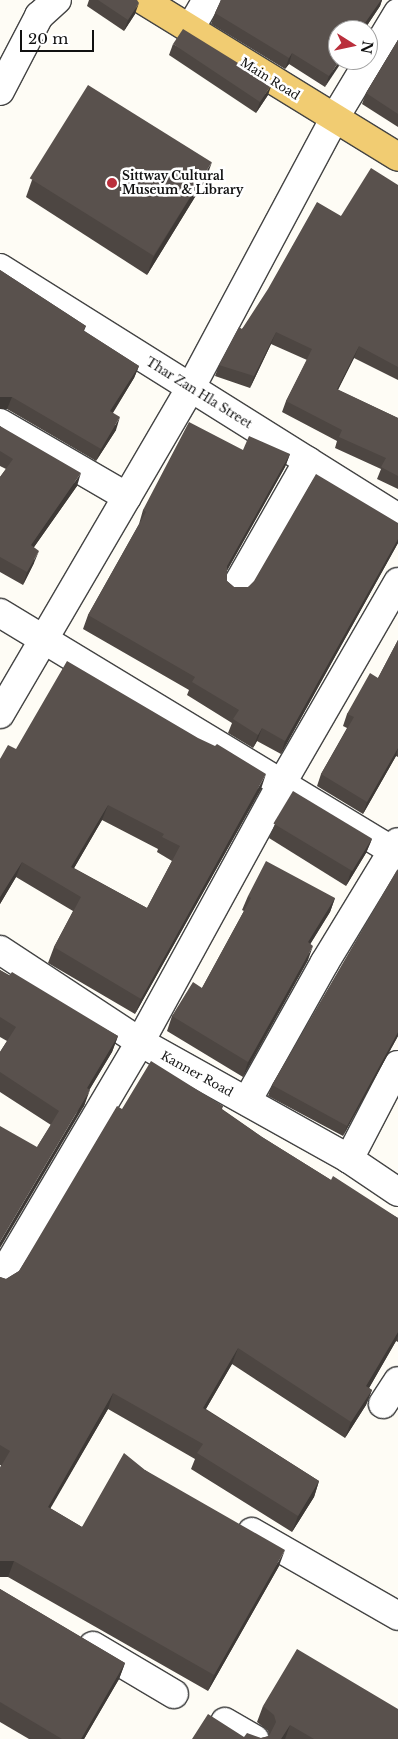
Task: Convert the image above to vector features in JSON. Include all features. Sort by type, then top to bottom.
[{"type":"main road","name":"Main Road","points":[[143,0],[398,157]]},
{"type":"street","points":[[0,91],[39,16],[58,0]]},
{"type":"street","points":[[190,29],[207,0]]},
{"type":"street","points":[[0,714],[191,387],[334,119],[398,13]]},
{"type":"street","name":"Thar Zan Hla Street","points":[[0,268],[398,518]]},
{"type":"street","points":[[0,423],[127,496]]},
{"type":"street","points":[[236,587],[308,461]]},
{"type":"street","points":[[0,1279],[140,1042],[282,783],[398,582]]},
{"type":"street","points":[[0,613],[282,783],[396,849],[325,962],[247,1101]]},
{"type":"street","name":"Kanner Road","points":[[0,950],[140,1042],[349,1159],[398,1192]]},
{"type":"street","points":[[349,1159],[398,1066]]},
{"type":"street","points":[[384,1404],[398,1381]]},
{"type":"street","points":[[234,1522],[398,1616]]},
{"type":"street","points":[[74,1635],[174,1694]]},
{"type":"street","points":[[225,1722],[255,1739]]},
{"type":"building","points":[[98,0],[137,0],[139,3],[128,20]]},
{"type":"building","points":[[221,0],[381,0],[367,20],[328,20],[328,70],[333,70],[329,76],[292,53],[289,58],[215,13]]},
{"type":"building","points":[[183,29],[272,84],[260,102],[173,44]]},
{"type":"building","points":[[398,40],[398,114],[366,93]]},
{"type":"building","points":[[88,85],[212,162],[154,256],[30,178]]},
{"type":"building","points":[[371,168],[398,185],[398,367],[359,346],[337,389],[398,418],[398,476],[381,467],[386,458],[339,437],[342,430],[286,401],[312,349],[276,332],[254,376],[219,365],[239,327],[242,329],[268,289],[317,202],[341,216]]},
{"type":"building","points":[[0,270],[86,326],[83,330],[139,366],[110,411],[120,417],[101,449],[12,397],[0,397]]},
{"type":"building","points":[[189,422],[243,450],[249,436],[290,454],[227,566],[227,581],[234,587],[248,587],[254,581],[316,474],[398,523],[398,539],[285,741],[262,728],[258,735],[233,719],[239,710],[192,682],[195,677],[88,615],[146,512],[143,510]]},
{"type":"building","points":[[0,426],[81,473],[31,545],[39,551],[27,572],[0,557],[0,477],[13,459],[0,451]]},
{"type":"building","points":[[398,640],[398,748],[367,802],[321,774],[354,717],[347,714],[370,673],[378,678]]},
{"type":"building","points":[[67,661],[198,738],[215,746],[217,744],[266,774],[141,999],[54,947],[81,897],[22,862],[0,897],[0,759],[8,745],[16,749]],"holes":[[[108,805],[164,834],[162,837],[180,846],[147,908],[71,867]]]},
{"type":"building","points":[[293,791],[372,838],[352,871],[273,824]]},
{"type":"building","points":[[266,861],[335,898],[308,942],[313,946],[248,1062],[172,1016],[193,982],[202,988],[251,898],[248,896]]},
{"type":"building","points":[[397,870],[398,1032],[347,1126],[272,1085]]},
{"type":"building","points":[[0,970],[9,976],[12,972],[118,1036],[87,1088],[90,1090],[0,1242],[0,1126],[37,1147],[59,1111],[0,1072],[0,1052],[16,1027],[0,1017]]},
{"type":"building","points":[[151,1061],[223,1106],[221,1109],[262,1137],[331,1180],[333,1176],[398,1218],[398,1332],[366,1386],[372,1390],[351,1422],[238,1348],[203,1408],[319,1481],[298,1516],[197,1453],[203,1444],[113,1393],[48,1507],[82,1527],[124,1453],[145,1470],[285,1550],[214,1675],[14,1561],[0,1561],[0,1468],[10,1451],[0,1445],[0,1277],[6,1279],[19,1271],[117,1106],[122,1109]]},
{"type":"building","points":[[0,1589],[125,1663],[81,1739],[62,1739],[0,1702]]},
{"type":"building","points":[[297,1649],[398,1709],[398,1739],[314,1739],[290,1725],[281,1739],[192,1739],[208,1714],[244,1737],[247,1733],[261,1738],[269,1736],[276,1722],[274,1715],[263,1706]]},
{"type":"place","name":"Sittway Cultural Museum & Library","points":[[112,183]]}]
